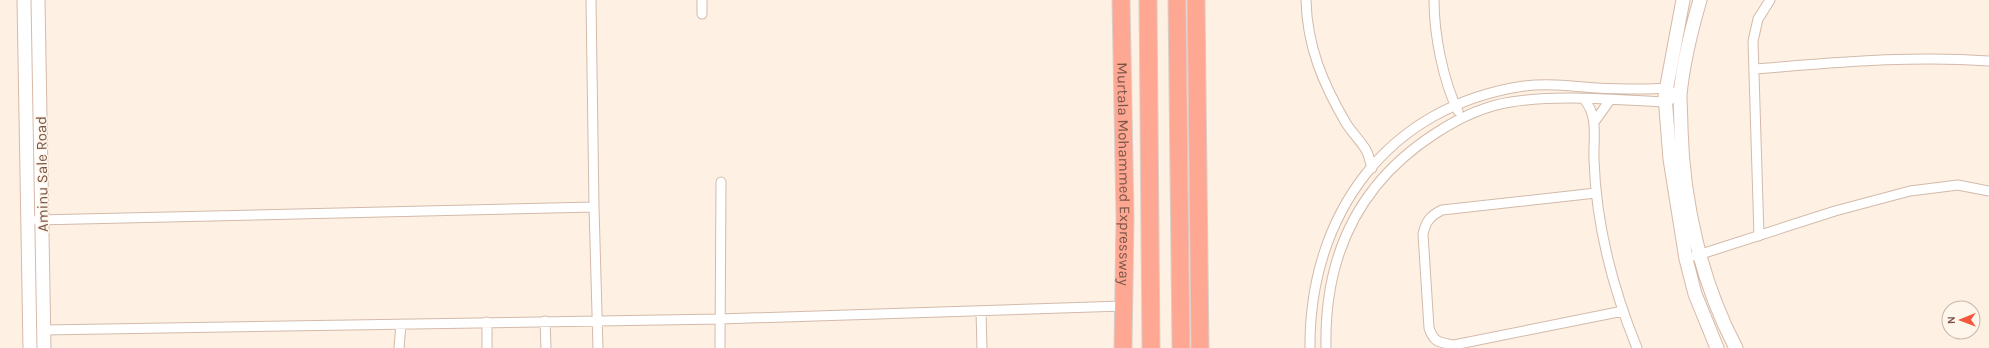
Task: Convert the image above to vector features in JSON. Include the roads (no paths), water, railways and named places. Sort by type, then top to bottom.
[{"type":"highway","name":"Murtala Mohammed Expressway","points":[[1121,0],[1125,218],[1123,348]]},
{"type":"highway","name":"Murtala Mohammed Expressway","points":[[1148,0],[1151,348]]},
{"type":"highway","points":[[1177,0],[1180,348]]},
{"type":"highway","points":[[1196,0],[1200,348]]},
{"type":"street","name":"Aminu Sale Road","points":[[24,0],[30,348]]},
{"type":"street","name":"Aminu Sale Road","points":[[38,0],[43,220],[44,348]]},
{"type":"street","points":[[591,0],[598,348]]},
{"type":"street","points":[[702,0],[702,14]]},
{"type":"street","points":[[1306,0],[1307,23],[1315,56],[1328,93],[1353,134],[1366,150],[1372,168]]},
{"type":"street","points":[[1434,0],[1439,45],[1449,86],[1461,118]]},
{"type":"street","points":[[1683,0],[1666,89],[1665,102],[1670,159],[1686,259],[1695,294],[1717,348]]},
{"type":"street","points":[[1700,0],[1687,51],[1680,96],[1682,150],[1689,203],[1700,254],[1712,292],[1736,348]]},
{"type":"street","points":[[1759,236],[1754,41],[1758,19],[1770,0]]},
{"type":"street","points":[[1754,69],[1889,59],[1952,58],[1989,60]]},
{"type":"street","points":[[1310,348],[1310,325],[1322,254],[1336,221],[1357,185],[1382,155],[1399,139],[1426,120],[1497,92],[1525,86],[1549,85],[1607,89],[1666,89],[1680,96]]},
{"type":"street","points":[[1326,348],[1329,292],[1337,257],[1348,232],[1367,195],[1393,165],[1422,142],[1461,118],[1480,109],[1510,102],[1584,98],[1665,102],[1680,96]]},
{"type":"street","points":[[1584,98],[1595,121],[1596,193],[1606,247],[1623,310],[1637,348]]},
{"type":"street","points":[[1595,121],[1610,100]]},
{"type":"street","points":[[1366,150],[1382,155]]},
{"type":"street","points":[[720,348],[721,182]]},
{"type":"street","points":[[1686,259],[1834,211],[1910,191],[1958,185],[1989,191]]},
{"type":"street","points":[[1596,193],[1442,210],[1432,215],[1425,223],[1423,234],[1429,328],[1432,338],[1438,342],[1454,345],[1623,310]]},
{"type":"street","points":[[28,220],[594,207]]},
{"type":"street","points":[[44,330],[720,319],[1123,306]]},
{"type":"street","points":[[981,311],[982,348]]},
{"type":"street","points":[[545,321],[546,348]]},
{"type":"street","points":[[487,322],[487,348]]},
{"type":"street","points":[[399,348],[401,324]]}]
